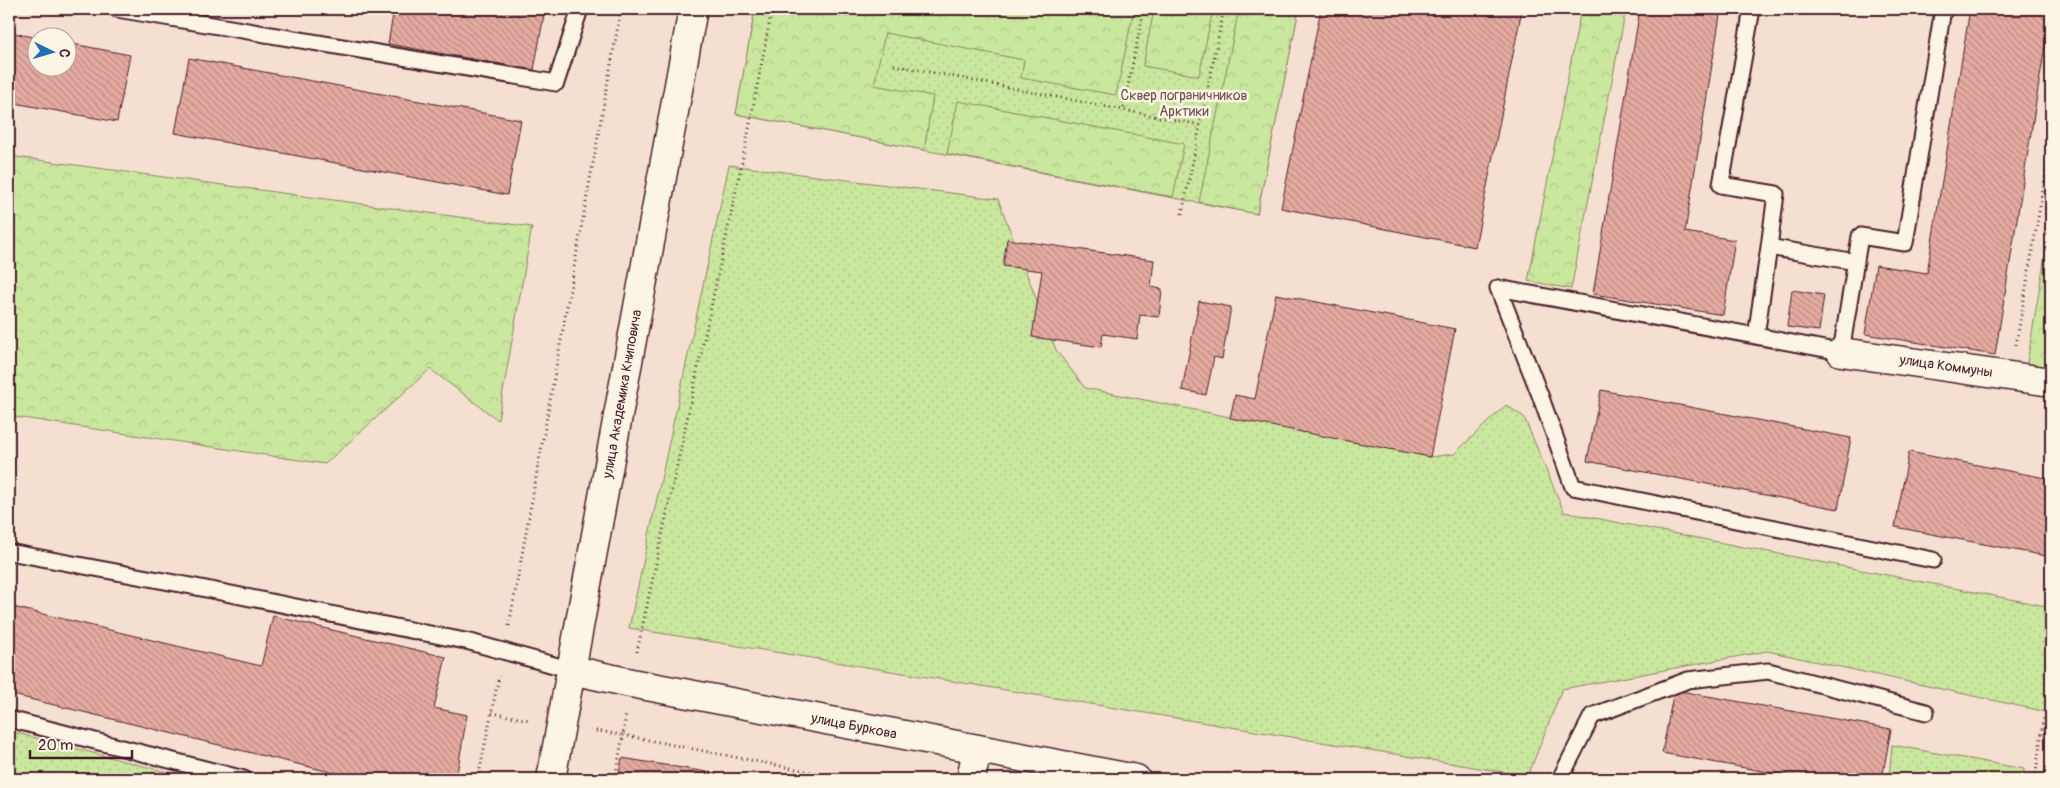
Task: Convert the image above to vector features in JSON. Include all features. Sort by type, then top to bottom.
[{"type":"street","name":"улица Академика Книповича","points":[[551,779],[693,9]]},
{"type":"street","name":"улица Коммуны","points":[[1841,352],[2051,382]]},
{"type":"street","name":"улица Буркова","points":[[572,670],[631,683],[1136,779]]},
{"type":"street","points":[[971,779],[977,749]]},
{"type":"lane","points":[[118,9],[556,84],[580,9]]},
{"type":"lane","points":[[1752,9],[1721,185],[1776,194],[1756,336]]},
{"type":"lane","points":[[1933,560],[1573,486],[1498,288],[1841,352],[1860,236],[1905,243],[1943,9]]},
{"type":"lane","points":[[1769,247],[1856,262]]},
{"type":"lane","points":[[9,552],[470,642],[572,670]]},
{"type":"lane","points":[[1560,779],[1592,716],[1688,680],[1768,671],[1926,712]]},
{"type":"lane","points":[[9,719],[244,779]]},
{"type":"path","points":[[478,779],[504,652],[621,9]]},
{"type":"path","points":[[631,683],[747,139],[772,9]]},
{"type":"path","points":[[1123,110],[1144,9]]},
{"type":"path","points":[[1182,214],[1224,9]]},
{"type":"path","points":[[894,64],[1200,125]]},
{"type":"path","points":[[2011,375],[2051,143]]},
{"type":"path","points":[[2035,779],[2044,716],[2051,717]]},
{"type":"path","points":[[615,779],[623,735],[846,779]]},
{"type":"green space","name":"Сквер пограничников Арктики","points":[[755,9],[1299,9],[1257,214],[736,114]]},
{"type":"green space","points":[[755,9],[1134,9],[1116,95],[1021,78],[1024,60],[885,33],[874,85],[933,96],[924,150],[736,114]]},
{"type":"green space","points":[[1154,9],[1213,9],[1199,76],[1143,66]]},
{"type":"green space","points":[[1239,9],[1299,9],[1257,214],[1199,202]]},
{"type":"green space","points":[[1581,9],[1626,9],[1571,289],[1528,281]]},
{"type":"green space","points":[[958,101],[1184,144],[1173,197],[947,154]]},
{"type":"green space","points":[[9,156],[532,227],[498,420],[430,369],[325,464],[9,416]]},
{"type":"green space","points":[[729,165],[998,199],[1056,350],[1085,388],[1430,457],[1454,454],[1506,405],[1524,417],[1564,512],[2051,607],[2051,713],[1767,651],[1562,689],[1528,776],[629,628]]},
{"type":"green space","points":[[2051,220],[2051,368],[2027,363]]},
{"type":"green space","points":[[9,731],[193,779],[9,779]]},
{"type":"green space","points":[[1892,745],[2024,769],[2023,779],[1889,779]]},
{"type":"building","points":[[394,9],[545,9],[534,70],[388,44]]},
{"type":"building","points":[[1321,9],[1522,9],[1475,247],[1281,208]]},
{"type":"building","points":[[1640,9],[1721,9],[1685,232],[1735,240],[1723,315],[1593,294]]},
{"type":"building","points":[[1970,9],[2051,9],[1995,355],[1865,334],[1876,265],[1927,273]]},
{"type":"building","points":[[9,32],[28,36],[28,78],[78,78],[78,45],[130,55],[117,122],[9,102]]},
{"type":"building","points":[[189,58],[521,120],[507,195],[175,133]]},
{"type":"building","points":[[1007,239],[1154,260],[1151,287],[1162,289],[1159,317],[1140,315],[1137,339],[1103,334],[1101,347],[1032,337],[1042,271],[1003,266]]},
{"type":"building","points":[[1792,290],[1824,295],[1819,331],[1787,327]]},
{"type":"building","points":[[1276,294],[1455,329],[1430,457],[1230,418],[1235,395],[1255,399]]},
{"type":"building","points":[[1199,301],[1231,307],[1222,359],[1214,357],[1206,395],[1182,390]]},
{"type":"building","points":[[1601,390],[1851,438],[1838,509],[1587,461]]},
{"type":"building","points":[[1909,452],[2051,479],[2051,557],[1895,527]]},
{"type":"building","points":[[9,606],[261,666],[273,616],[446,657],[434,708],[467,715],[456,779],[359,779],[9,694]]},
{"type":"building","points":[[1674,690],[1891,729],[1882,779],[1806,779],[1662,753]]},
{"type":"building","points":[[622,758],[749,779],[618,779]]},
{"type":"building","points":[[2047,761],[2051,762],[2051,779],[2044,779]]}]
